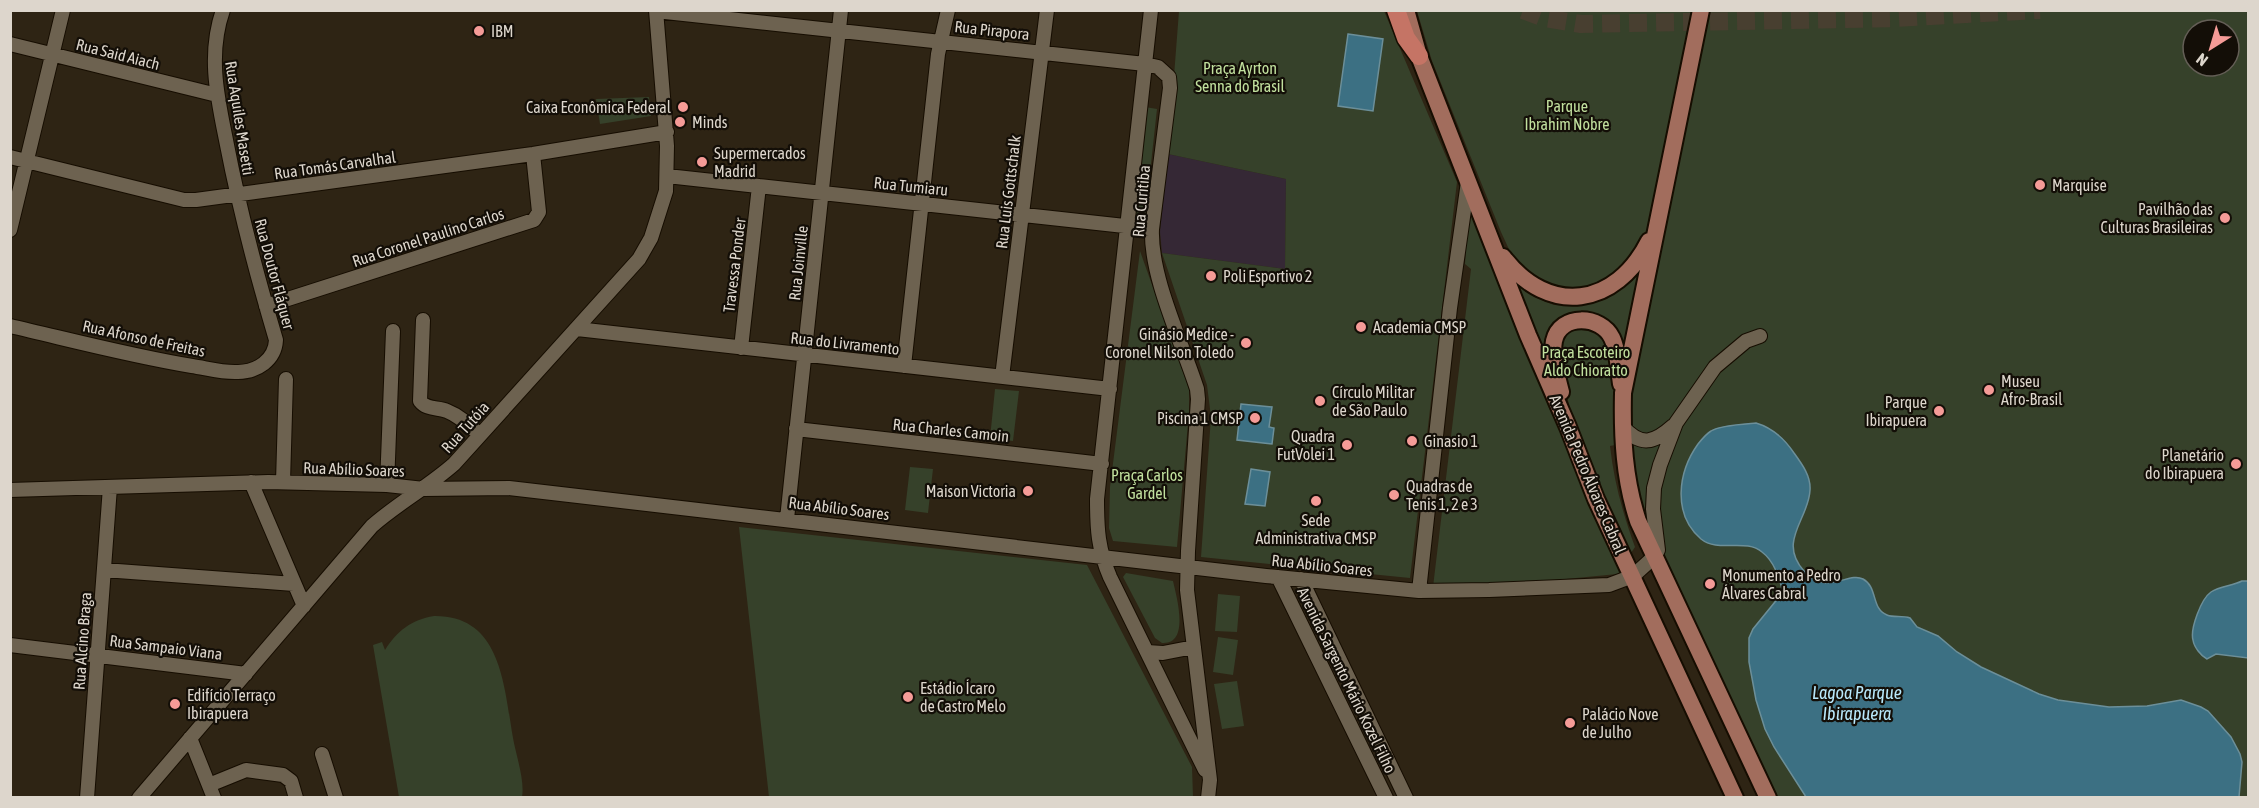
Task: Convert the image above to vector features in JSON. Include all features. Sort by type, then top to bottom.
[{"type":"highway","points":[[1396,10],[1406,38],[1419,57]]},
{"type":"main road","name":"Avenida Pedro Álvares Cabral","points":[[1406,10],[1419,57],[1528,335],[1596,499],[1735,798]]},
{"type":"main road","name":"Avenida Pedro Álvares Cabral","points":[[1701,10],[1623,393],[1623,447],[1630,497],[1654,557],[1768,798]]},
{"type":"main road","points":[[1493,244],[1510,266],[1534,285],[1549,293],[1564,297],[1580,297],[1597,293],[1624,277],[1643,253],[1657,226]]},
{"type":"main road","points":[[1568,427],[1553,350],[1557,333],[1574,321],[1596,322],[1605,328],[1612,338],[1623,393]]},
{"type":"street","points":[[10,230],[63,10]]},
{"type":"street","name":"Rua Aquiles Masetti","points":[[223,10],[216,28],[214,48],[218,95],[237,196]]},
{"type":"street","name":"Rua Joinville","points":[[787,519],[842,10]]},
{"type":"street","points":[[904,366],[938,54],[948,10]]},
{"type":"street","name":"Rua Luis Gottschalk","points":[[1002,377],[1047,10]]},
{"type":"street","name":"Rua Curitiba","points":[[1151,10],[1097,499],[1098,536],[1101,555],[1210,780]]},
{"type":"street","name":"Rua Pirapora","points":[[656,11],[1145,64]]},
{"type":"street","name":"Rua Tutóia","points":[[139,798],[372,526],[393,507],[424,489],[454,464],[627,273],[645,248],[660,214],[667,176],[667,132],[656,11]]},
{"type":"street","name":"Rua Said Aiach","points":[[10,44],[218,95]]},
{"type":"street","name":"Rua Curitiba","points":[[1145,64],[1158,67],[1169,77],[1170,82],[1152,229],[1153,246],[1162,287],[1190,366],[1198,399],[1187,590],[1210,780],[1208,798]]},
{"type":"street","name":"Rua Tomás Carvalhal","points":[[10,157],[184,200],[237,196],[533,154],[667,132]]},
{"type":"street","name":"Rua Coronel Paulino Carlos","points":[[266,306],[534,220],[539,212],[533,154]]},
{"type":"street","name":"Rua Tumiaru","points":[[667,176],[1152,229]]},
{"type":"street","points":[[1419,591],[1450,308],[1469,180]]},
{"type":"street","name":"Travessa Ponder","points":[[741,348],[759,186]]},
{"type":"street","name":"Rua Doutor Fláquer","points":[[237,196],[249,250],[276,340],[274,352],[269,360]]},
{"type":"street","points":[[423,320],[420,401],[426,407],[446,410],[466,422],[480,435]]},
{"type":"street","name":"Rua Afonso de Freitas","points":[[10,326],[160,361],[239,373],[260,367],[269,360]]},
{"type":"street","name":"Rua do Livramento","points":[[577,329],[1110,389]]},
{"type":"street","points":[[387,485],[393,331]]},
{"type":"street","points":[[1654,557],[1659,546],[1653,509],[1654,488],[1668,441],[1676,423],[1715,367],[1746,341],[1760,336]]},
{"type":"street","points":[[284,483],[286,379]]},
{"type":"street","points":[[1623,427],[1630,435],[1646,441],[1664,434],[1676,423]]},
{"type":"street","name":"Rua Charles Camoin","points":[[796,429],[1102,464]]},
{"type":"street","points":[[251,482],[304,606]]},
{"type":"street","name":"Rua Abílio Soares","points":[[10,490],[251,482],[387,485],[424,489],[509,488],[1278,577],[1419,591],[1609,585],[1633,576],[1654,557]]},
{"type":"street","name":"Rua Alcino Braga","points":[[87,798],[110,487]]},
{"type":"street","points":[[104,570],[294,584]]},
{"type":"street","name":"Avenida Sargento Mário Kozel Filho","points":[[1278,577],[1386,798]]},
{"type":"street","name":"Avenida Sargento Mário Kozel Filho","points":[[1301,579],[1406,798]]},
{"type":"street","name":"Rua Sampaio Viana","points":[[10,645],[246,674]]},
{"type":"street","points":[[1147,652],[1170,652],[1194,647]]},
{"type":"street","points":[[190,738],[211,791],[246,770],[283,775],[291,782],[296,798]]},
{"type":"street","points":[[322,754],[336,798]]},
{"type":"shaded area","points":[[1168,154],[1286,179],[1285,269],[1162,253],[1160,232]]},
{"type":"green space","name":"Praça Ayrton Senna do Brasil","points":[[1179,11],[1384,11],[1457,182],[1410,578],[1201,557],[1211,417],[1207,385],[1162,253],[1285,269],[1286,179],[1168,154]]},
{"type":"green space","name":"Parque Ibrahim Nobre","points":[[1417,11],[1695,11],[1652,222],[1645,240],[1607,282],[1575,291],[1540,283],[1513,258],[1432,61]]},
{"type":"green space","name":"Parque Ibirapuera","points":[[1707,11],[2248,11],[2248,797],[1776,797],[1687,615],[1649,526],[1633,464],[1630,432],[1631,398],[1701,56]]},
{"type":"green space","points":[[649,97],[651,116],[600,124],[596,99]]},
{"type":"green space","points":[[1145,107],[1157,109],[1145,218],[1142,224],[1134,220]]},
{"type":"green space","points":[[1472,216],[1548,406],[1628,573],[1492,586],[1433,587],[1471,269],[1465,264],[1466,248],[1463,248],[1467,217]]},
{"type":"green space","name":"Praça Carlos Gardel","points":[[1140,251],[1189,389],[1177,547],[1113,541],[1109,528],[1110,487]]},
{"type":"green space","name":"Praça Escoteiro Aldo Chioratto","points":[[1639,274],[1623,353],[1572,314],[1558,320],[1547,332],[1543,353],[1518,285],[1534,297],[1554,305],[1580,306],[1607,299]]},
{"type":"green space","name":"Praça Escoteiro Aldo Chioratto","points":[[1574,325],[1599,328],[1613,356],[1620,444],[1610,446],[1619,498],[1635,547],[1629,556],[1574,429],[1558,352],[1564,333]]},
{"type":"green space","points":[[995,389],[1019,391],[1013,441],[990,438]]},
{"type":"green space","points":[[910,467],[933,469],[928,513],[905,510]]},
{"type":"green space","points":[[739,527],[1087,565],[1192,767],[1193,797],[769,797]]},
{"type":"green space","points":[[1126,573],[1173,581],[1180,619],[1176,637],[1171,642],[1162,643],[1155,638],[1123,577]]},
{"type":"green space","points":[[1218,594],[1240,596],[1237,632],[1215,631]]},
{"type":"green space","points":[[434,616],[457,619],[474,627],[487,641],[496,658],[502,677],[521,776],[522,797],[399,797],[373,645],[382,642],[385,650],[405,627],[418,620]]},
{"type":"green space","points":[[1218,637],[1238,640],[1233,675],[1213,672]]},
{"type":"green space","points":[[1237,681],[1244,726],[1222,729],[1214,684]]},
{"type":"water","points":[[1348,34],[1383,39],[1373,111],[1338,106]]},
{"type":"water","name":"Piscina 1 CMSP","points":[[1241,404],[1272,407],[1269,427],[1274,428],[1272,444],[1237,440]]},
{"type":"water","name":"Lagoa Parque Ibirapuera","points":[[1756,423],[1782,438],[1800,461],[1807,475],[1810,485],[1808,501],[1796,530],[1793,550],[1796,560],[1813,578],[1829,583],[1857,577],[1863,579],[1871,587],[1876,603],[1882,612],[1890,616],[1910,618],[1917,627],[1938,636],[1957,652],[1981,667],[2039,694],[2058,700],[2109,707],[2147,706],[2181,700],[2201,707],[2208,711],[2231,737],[2240,754],[2242,762],[2239,797],[1806,797],[1765,729],[1756,700],[1749,662],[1749,638],[1753,629],[1783,592],[1776,570],[1770,560],[1755,548],[1740,545],[1715,545],[1701,539],[1685,518],[1682,505],[1681,493],[1686,467],[1703,438],[1720,427]]},
{"type":"water","points":[[1251,469],[1270,472],[1265,506],[1245,504]]},
{"type":"water","points":[[2248,581],[2248,658],[2216,654],[2207,659],[2198,651],[2193,640],[2193,629],[2200,607],[2211,592]]},
{"type":"tunnel","points":[[1523,10],[1544,18],[1581,24],[1897,18],[2040,10]]},
{"type":"place","name":"IBM","points":[[479,31]]},
{"type":"place","name":"Caixa Econômica Federal","points":[[683,107]]},
{"type":"place","name":"Minds","points":[[680,122]]},
{"type":"place","name":"Supermercados Madrid","points":[[702,162]]},
{"type":"place","name":"Marquise","points":[[2040,185]]},
{"type":"place","name":"Pavilhão das Culturas Brasileiras","points":[[2225,218]]},
{"type":"place","name":"Poli Esportivo 2","points":[[1211,276]]},
{"type":"place","name":"Academia CMSP","points":[[1361,327]]},
{"type":"place","name":"Ginásio Medice - Coronel Nilson Toledo","points":[[1246,343]]},
{"type":"place","name":"Museu Afro-Brasil","points":[[1989,390]]},
{"type":"place","name":"Círculo Militar de São Paulo","points":[[1320,401]]},
{"type":"place","name":"Parque Ibirapuera","points":[[1939,411]]},
{"type":"place","name":"Piscina 1 CMSP","points":[[1255,418]]},
{"type":"place","name":"Ginasio 1","points":[[1412,441]]},
{"type":"place","name":"Quadra FutVolei 1","points":[[1347,445]]},
{"type":"place","name":"Planetário do Ibirapuera","points":[[2236,464]]},
{"type":"place","name":"Maison Victoria","points":[[1028,491]]},
{"type":"place","name":"Quadras de Tenis 1, 2 e 3","points":[[1394,495]]},
{"type":"place","name":"Sede Administrativa CMSP","points":[[1316,501]]},
{"type":"place","name":"Monumento a Pedro Álvares Cabral","points":[[1710,584]]},
{"type":"place","name":"Estádio Ícaro de Castro Melo","points":[[908,697]]},
{"type":"place","name":"Edifício Terraço Ibirapuera","points":[[175,704]]},
{"type":"place","name":"Palácio Nove de Julho","points":[[1570,723]]}]
